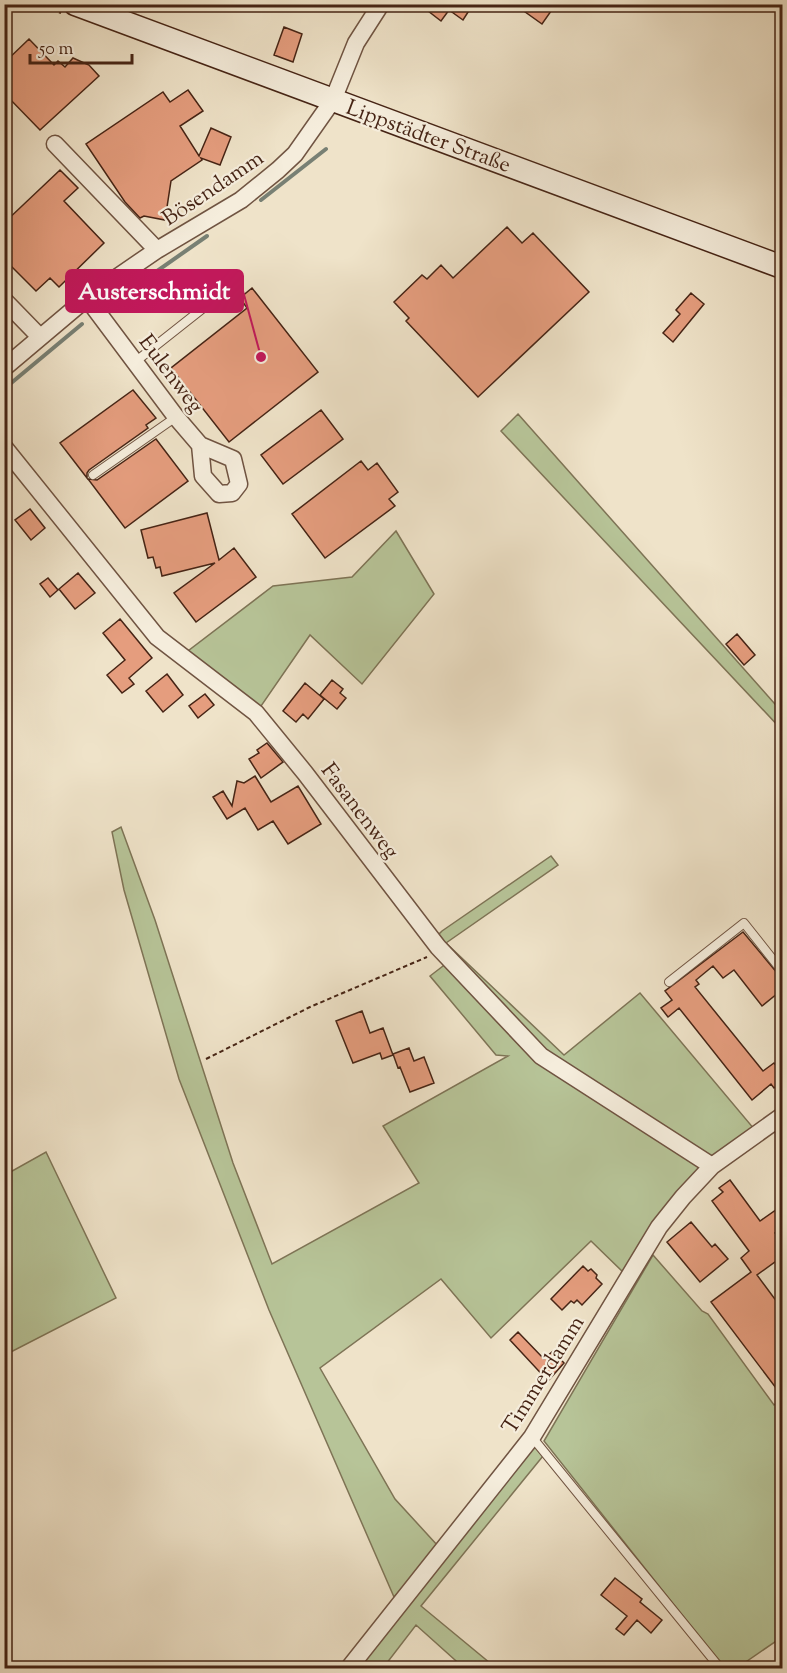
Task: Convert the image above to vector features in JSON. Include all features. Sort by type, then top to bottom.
[{"type":"main road","name":"Lippstädter Straße","points":[[75,4],[783,267]]},
{"type":"street","name":"Bösendamm","points":[[4,368],[87,298],[157,250],[241,200],[295,154],[333,100],[356,43],[381,4]]},
{"type":"street","name":"Bösendamm","points":[[55,144],[157,250]]},
{"type":"street","name":"Eulenweg","points":[[87,298],[176,417],[200,445]]},
{"type":"street","points":[[4,300],[40,337]]},
{"type":"street","name":"Fasanenweg","points":[[4,447],[157,637],[256,712],[440,949],[542,1056],[712,1166]]},
{"type":"street","name":"Timmerdamm","points":[[349,1668],[532,1437],[659,1227],[712,1166],[783,1116]]},
{"type":"lane","points":[[135,362],[221,294]]},
{"type":"lane","points":[[93,475],[176,417]]},
{"type":"lane","points":[[669,982],[744,923],[783,971]]},
{"type":"lane","points":[[532,1437],[720,1668]]},
{"type":"path","points":[[206,1059],[310,1007],[434,954],[440,949]]},
{"type":"green space","points":[[518,414],[782,712],[782,730],[501,431]]},
{"type":"green space","points":[[396,531],[434,594],[362,684],[310,635],[259,709],[184,654],[273,586],[352,577]]},
{"type":"green space","points":[[121,827],[155,920],[233,1163],[272,1264],[419,1183],[383,1126],[508,1056],[496,1055],[430,976],[447,963],[539,1060],[694,1160],[698,1167],[697,1174],[625,1274],[591,1241],[491,1338],[441,1279],[320,1368],[395,1499],[438,1546],[408,1584],[394,1597],[269,1310],[179,1079],[124,890],[112,832]]},
{"type":"green space","points":[[551,856],[558,865],[446,943],[564,1055],[640,993],[755,1130],[712,1161],[543,1053],[443,945],[439,934],[442,931]]},
{"type":"green space","points":[[46,1152],[116,1298],[5,1355],[5,1175]]},
{"type":"green space","points":[[653,1255],[702,1311],[708,1314],[774,1405],[782,1399],[782,1637],[737,1668],[724,1668],[544,1441]]},
{"type":"green space","points":[[532,1444],[543,1456],[421,1606],[496,1668],[464,1668],[416,1625],[383,1668],[356,1668]]},
{"type":"building","points":[[419,4],[465,4],[470,9],[463,20],[449,10],[441,21]]},
{"type":"building","points":[[514,4],[556,4],[542,24]]},
{"type":"building","points":[[284,27],[302,34],[293,62],[274,55]]},
{"type":"building","points":[[29,39],[54,65],[58,61],[65,67],[73,58],[89,65],[99,76],[40,130],[4,93],[4,63]]},
{"type":"building","points":[[188,90],[203,111],[180,126],[199,156],[211,128],[231,137],[220,165],[201,158],[202,160],[171,181],[165,220],[144,216],[140,218],[125,202],[86,144],[163,92],[170,102]]},
{"type":"building","points":[[60,170],[78,188],[64,201],[104,243],[59,287],[50,278],[36,291],[4,259],[4,223]]},
{"type":"building","points":[[507,227],[522,243],[533,233],[589,292],[478,397],[406,321],[409,318],[394,302],[422,275],[427,279],[441,265],[453,278]]},
{"type":"building","points":[[252,288],[318,372],[229,442],[171,368],[247,308],[240,298]]},
{"type":"building","points":[[691,293],[704,304],[673,342],[663,333],[680,314],[676,310]]},
{"type":"building","points":[[133,390],[156,418],[146,425],[148,428],[89,470],[87,478],[60,443]]},
{"type":"building","points":[[321,410],[343,439],[283,484],[261,455]]},
{"type":"building","points":[[156,439],[188,481],[125,528],[88,479],[97,480]]},
{"type":"building","points":[[361,461],[368,470],[377,463],[398,492],[389,499],[395,506],[325,558],[292,514]]},
{"type":"building","points":[[30,509],[45,528],[31,540],[15,520]]},
{"type":"building","points":[[207,513],[219,560],[234,548],[256,577],[196,622],[174,593],[215,563],[162,576],[160,567],[156,568],[153,557],[148,558],[141,530]]},
{"type":"building","points":[[78,573],[95,593],[75,609],[59,589]]},
{"type":"building","points":[[48,578],[58,590],[50,597],[40,584]]},
{"type":"building","points":[[120,619],[152,658],[129,678],[134,684],[122,693],[107,675],[125,660],[103,633]]},
{"type":"building","points":[[737,634],[755,655],[744,665],[726,644]]},
{"type":"building","points":[[167,674],[183,695],[163,712],[146,691]]},
{"type":"building","points":[[332,680],[343,689],[340,693],[346,698],[337,709],[320,695]]},
{"type":"building","points":[[305,683],[324,699],[308,719],[303,714],[296,722],[283,711]]},
{"type":"building","points":[[205,694],[214,705],[198,718],[189,706]]},
{"type":"building","points":[[267,743],[283,762],[261,778],[249,759],[259,753],[257,750]]},
{"type":"building","points":[[255,776],[271,802],[298,786],[321,824],[288,844],[273,821],[258,830],[245,808],[227,819],[213,797],[223,791],[232,806],[237,781],[244,783]]},
{"type":"building","points":[[743,932],[783,980],[783,989],[762,1006],[734,970],[723,978],[713,966],[696,980],[699,984],[695,987],[763,1071],[774,1063],[783,1074],[783,1081],[774,1088],[771,1084],[752,1100],[679,1008],[668,1017],[661,1008],[672,1000],[665,991]]},
{"type":"building","points":[[362,1011],[370,1033],[383,1028],[393,1055],[382,1059],[380,1053],[353,1063],[336,1021]]},
{"type":"building","points":[[409,1048],[414,1061],[424,1057],[434,1083],[410,1092],[393,1054]]},
{"type":"building","points":[[730,1180],[760,1221],[783,1205],[783,1228],[775,1233],[783,1243],[783,1256],[757,1275],[783,1310],[783,1383],[776,1388],[711,1302],[751,1272],[741,1258],[749,1251],[712,1201],[723,1192],[719,1188]]},
{"type":"building","points":[[691,1222],[712,1247],[715,1244],[728,1259],[700,1282],[667,1242]]},
{"type":"building","points":[[583,1266],[588,1271],[591,1269],[602,1284],[582,1305],[577,1300],[574,1303],[571,1301],[562,1310],[551,1299]]},
{"type":"building","points":[[518,1332],[544,1359],[553,1351],[564,1363],[548,1381],[510,1340]]},
{"type":"building","points":[[615,1578],[642,1599],[640,1602],[662,1620],[651,1633],[637,1620],[624,1635],[616,1629],[627,1616],[601,1595]]},
{"type":"waterway","points":[[261,200],[326,149]]},
{"type":"waterway","points":[[120,297],[207,236]]},
{"type":"waterway","points":[[4,389],[82,324]]},
{"type":"place","name":"Austerschmidt","points":[[261,357]]}]
